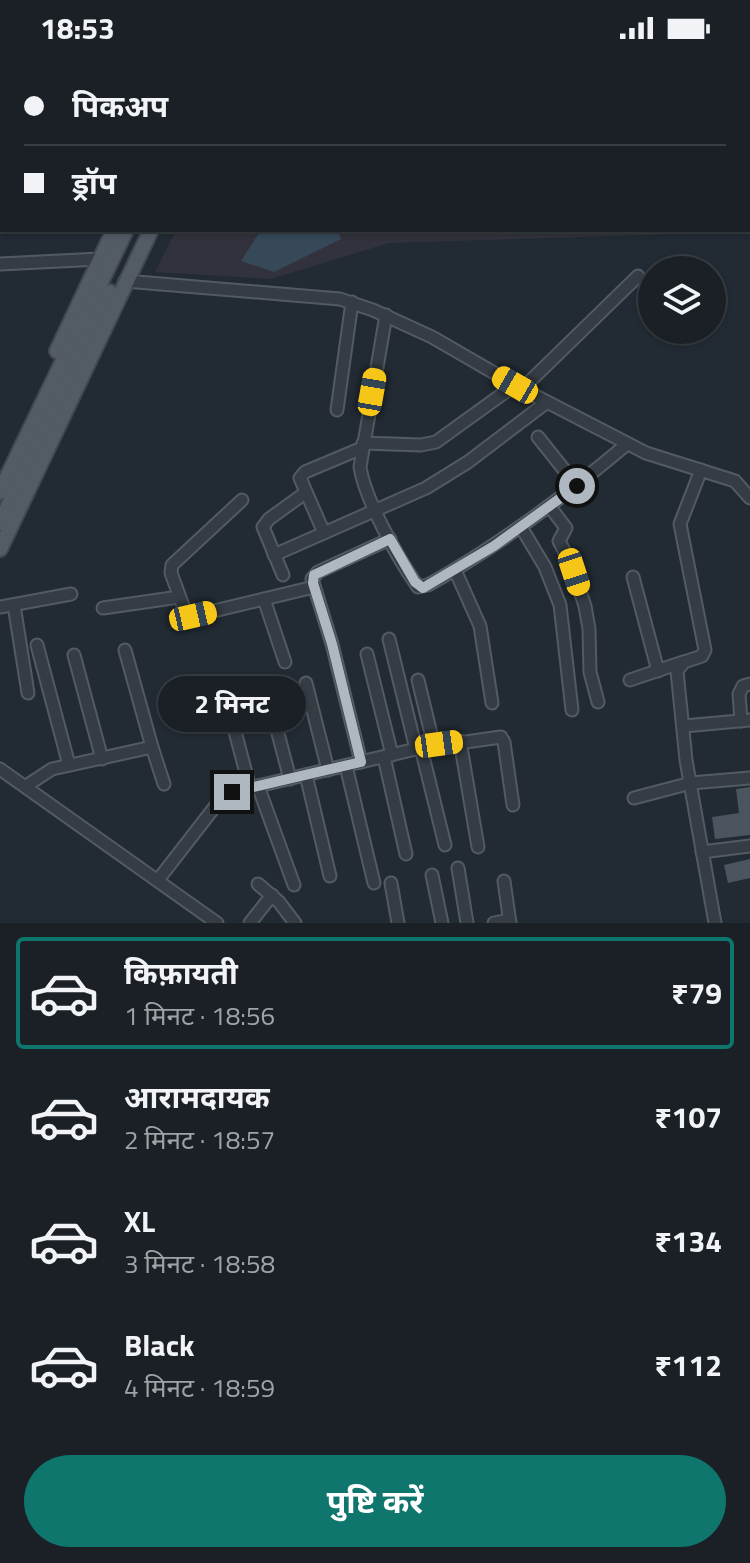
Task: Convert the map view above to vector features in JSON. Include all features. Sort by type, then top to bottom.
[{"type":"main road","points":[[0,471],[113,232]]},
{"type":"main road","points":[[0,492],[125,232]]},
{"type":"main road","points":[[0,523],[139,232]]},
{"type":"main road","points":[[0,549],[150,232]]},
{"type":"street","points":[[0,264],[100,259]]},
{"type":"street","points":[[324,533],[305,493],[301,475],[363,446],[436,442],[518,387],[638,276]]},
{"type":"street","points":[[125,281],[352,302],[432,337],[518,387],[627,444],[658,458],[735,481],[750,498]]},
{"type":"street","points":[[337,410],[352,302]]},
{"type":"street","points":[[386,315],[363,446],[361,475],[390,539],[418,587],[423,588],[455,570],[521,527],[627,444]]},
{"type":"street","points":[[274,555],[426,488],[454,472],[547,402]]},
{"type":"street","points":[[538,437],[577,486]]},
{"type":"street","points":[[630,680],[702,656],[705,650],[680,524],[701,470]]},
{"type":"street","points":[[283,575],[263,527],[269,519],[305,493]]},
{"type":"street","points":[[242,500],[172,565],[171,573],[184,611],[189,616],[314,587]]},
{"type":"street","points":[[550,507],[566,528],[559,541],[571,564],[585,606],[590,672],[598,702]]},
{"type":"street","points":[[521,527],[550,578],[560,605],[572,710]]},
{"type":"street","points":[[361,762],[332,644],[312,579],[318,572],[390,539]]},
{"type":"street","points":[[455,570],[480,626],[492,703]]},
{"type":"street","points":[[633,577],[658,671]]},
{"type":"street","points":[[0,607],[71,594]]},
{"type":"street","points":[[103,608],[179,597]]},
{"type":"street","points":[[264,599],[285,662]]},
{"type":"street","points":[[14,605],[28,693]]},
{"type":"street","points":[[389,639],[445,845]]},
{"type":"street","points":[[37,645],[69,765]]},
{"type":"street","points":[[125,650],[164,784]]},
{"type":"street","points":[[367,654],[406,854]]},
{"type":"street","points":[[74,655],[102,759]]},
{"type":"street","points":[[684,662],[677,671],[691,783],[715,923]]},
{"type":"street","points":[[418,680],[434,746]]},
{"type":"street","points":[[306,683],[328,770]]},
{"type":"street","points":[[684,726],[746,721],[739,694],[743,686],[750,684]]},
{"type":"street","points":[[266,688],[290,779]]},
{"type":"street","points":[[224,690],[254,787],[294,885]]},
{"type":"street","points":[[158,880],[222,798],[232,792],[418,748],[498,736],[503,739],[513,805]]},
{"type":"street","points":[[460,741],[478,847]]},
{"type":"street","points":[[26,786],[47,771],[152,747]]},
{"type":"street","points":[[346,766],[374,883]]},
{"type":"street","points":[[0,769],[217,923]]},
{"type":"street","points":[[306,775],[330,876]]},
{"type":"street","points":[[634,798],[691,783],[750,778]]},
{"type":"street","points":[[702,852],[750,846]]},
{"type":"street","points":[[458,868],[467,923]]},
{"type":"street","points":[[432,875],[442,923]]},
{"type":"street","points":[[494,923],[510,922],[504,881]]},
{"type":"street","points":[[391,883],[398,923]]},
{"type":"street","points":[[258,884],[272,895],[295,923]]},
{"type":"street","points":[[250,923],[272,895]]},
{"type":"shaded area","points":[[175,232],[750,232],[389,243],[271,279],[155,272]]},
{"type":"water","points":[[260,232],[339,232],[341,239],[274,272],[241,261]]},
{"type":"building","points":[[750,787],[750,835],[715,839],[712,817],[739,813],[736,789]]},
{"type":"building","points":[[750,859],[750,878],[728,883],[724,865]]},
{"type":"route","points":[[232,792],[361,762],[332,644],[313,583],[314,575],[390,539],[418,587],[423,588],[494,546],[577,486]]}]
